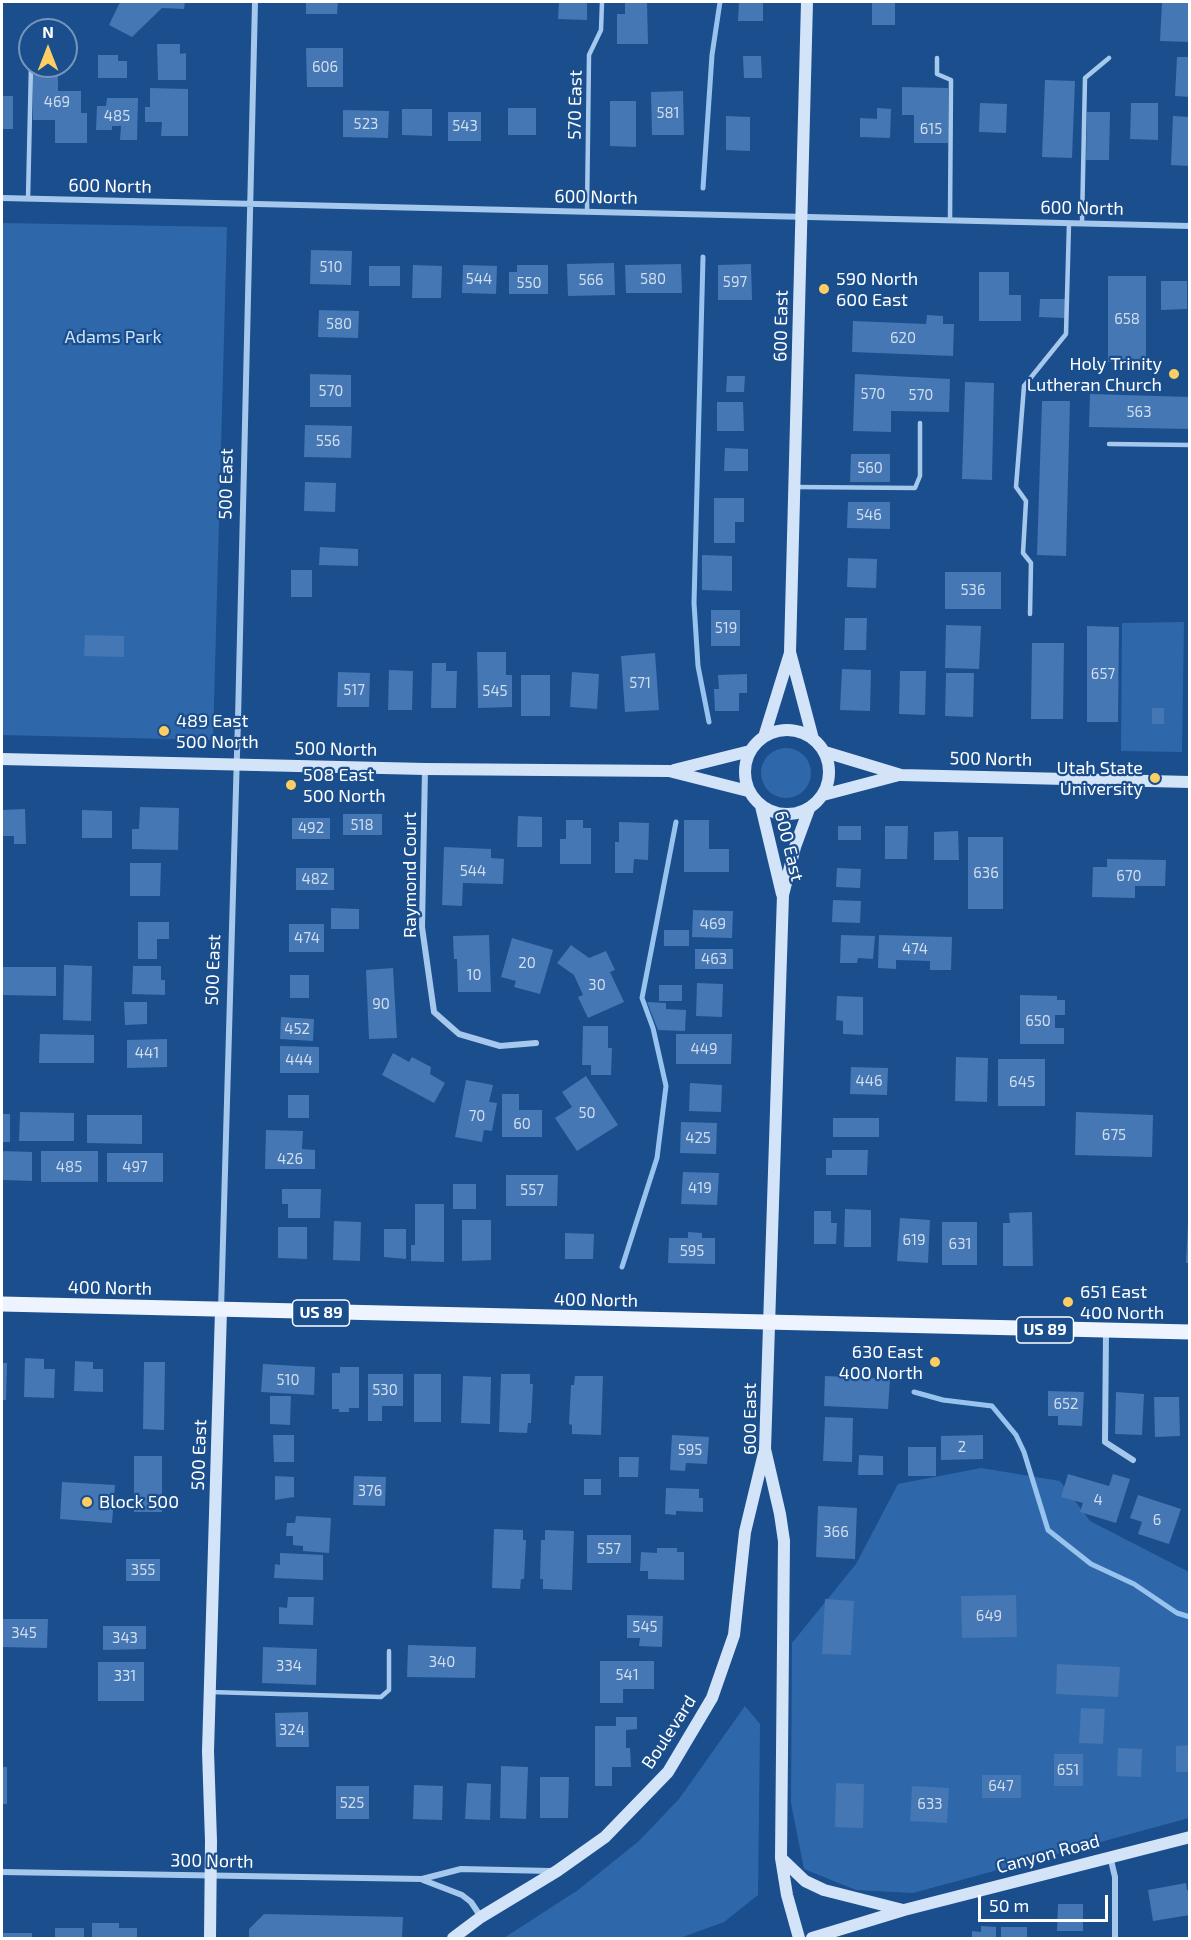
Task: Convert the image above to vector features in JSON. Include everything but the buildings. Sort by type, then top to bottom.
[{"type":"main road","name":"400 North","points":[[2,1304],[1190,1332]]},
{"type":"street","name":"500 East","points":[[210,1938],[208,1751],[237,765],[255,2]]},
{"type":"street","name":"600 East","points":[[764,737],[790,652],[807,2]]},
{"type":"street","name":"600 North","points":[[2,198],[1190,226]]},
{"type":"street","name":"600 East","points":[[790,652],[813,739]]},
{"type":"street","points":[[794,730],[813,739],[825,752],[830,771],[823,795],[808,809],[789,815],[775,814],[761,806],[748,790],[745,781],[744,766],[750,751],[764,737],[777,731],[794,730]]},
{"type":"street","name":"500 North","points":[[669,771],[750,751]]},
{"type":"street","name":"500 North","points":[[825,752],[901,775],[1190,782]]},
{"type":"street","name":"500 North","points":[[2,759],[425,769],[669,771],[748,790]]},
{"type":"street","name":"Raymond Court","points":[[425,769],[422,927],[434,1012],[459,1034],[500,1046],[536,1043]]},
{"type":"street","name":"500 North","points":[[823,795],[901,775]]},
{"type":"street","name":"600 East","points":[[761,806],[783,895]]},
{"type":"street","name":"600 East","points":[[799,1938],[787,1895],[781,1858],[784,1541],[765,1449],[783,895],[795,847],[808,809]]},
{"type":"street","points":[[1106,1331],[1105,1442],[1133,1460]]},
{"type":"street","name":"Boulevard","points":[[453,1938],[481,1917],[557,1871],[605,1837],[668,1772],[712,1698],[734,1635],[745,1532],[765,1449]]},
{"type":"street","name":"Canyon Road","points":[[812,1938],[904,1910],[1190,1837]]},
{"type":"street","points":[[1110,1856],[1115,1877],[1115,1938]]},
{"type":"street","points":[[781,1858],[806,1881],[824,1890],[904,1910]]},
{"type":"street","name":"300 North","points":[[2,1872],[423,1879],[461,1869],[557,1871]]},
{"type":"street","name":"300 North","points":[[423,1879],[462,1895],[471,1902],[481,1917]]},
{"type":"lane","name":"570 East","points":[[587,212],[589,55],[602,30],[602,2]]},
{"type":"lane","points":[[937,58],[937,74],[951,80],[950,220]]},
{"type":"lane","points":[[1082,224],[1085,78],[1109,58]]},
{"type":"lane","points":[[28,199],[31,78]]},
{"type":"lane","points":[[1030,614],[1031,563],[1023,553],[1026,501],[1016,487],[1024,387],[1066,334],[1069,223]]},
{"type":"lane","points":[[795,487],[915,488],[920,476],[920,423]]},
{"type":"lane","points":[[1109,444],[1190,445]]},
{"type":"lane","points":[[210,1692],[381,1697],[389,1690],[389,1651]]},
{"type":"green space","name":"Adams Park","points":[[2,223],[227,227],[213,740],[2,735]]},
{"type":"green space","points":[[1184,622],[1182,752],[1121,751],[1122,623]]},
{"type":"green space","points":[[786,748],[804,755],[811,773],[804,791],[786,798],[768,791],[761,773],[768,755]]},
{"type":"green space","points":[[981,1468],[1060,1481],[1090,1521],[1189,1572],[1189,1818],[913,1893],[856,1890],[804,1869],[791,1803],[792,1643],[856,1564],[898,1484]]},
{"type":"green space","points":[[745,1706],[760,1724],[758,1895],[724,1922],[680,1938],[504,1938],[578,1890],[639,1841],[679,1799]]},
{"type":"waterway","points":[[703,188],[712,55],[720,2]]},
{"type":"waterway","points":[[703,257],[694,603],[698,666],[709,722]]},
{"type":"waterway","points":[[622,1267],[657,1158],[666,1086],[653,1028],[642,998],[676,822]]},
{"type":"waterway","points":[[914,1392],[943,1400],[992,1406],[1016,1435],[1024,1452],[1048,1530],[1091,1564],[1134,1584],[1177,1613],[1190,1617]]},
{"type":"place","name":"590 North 600 East","points":[[824,289]]},
{"type":"place","name":"Holy Trinity Lutheran Church","points":[[1174,374]]},
{"type":"place","name":"489 East 500 North","points":[[164,731]]},
{"type":"place","name":"Utah State University","points":[[1155,778]]},
{"type":"place","name":"508 East 500 North","points":[[291,785]]},
{"type":"place","name":"651 East 400 North","points":[[1068,1302]]},
{"type":"place","name":"630 East 400 North","points":[[935,1362]]},
{"type":"place","name":"Block 500","points":[[87,1502]]}]
